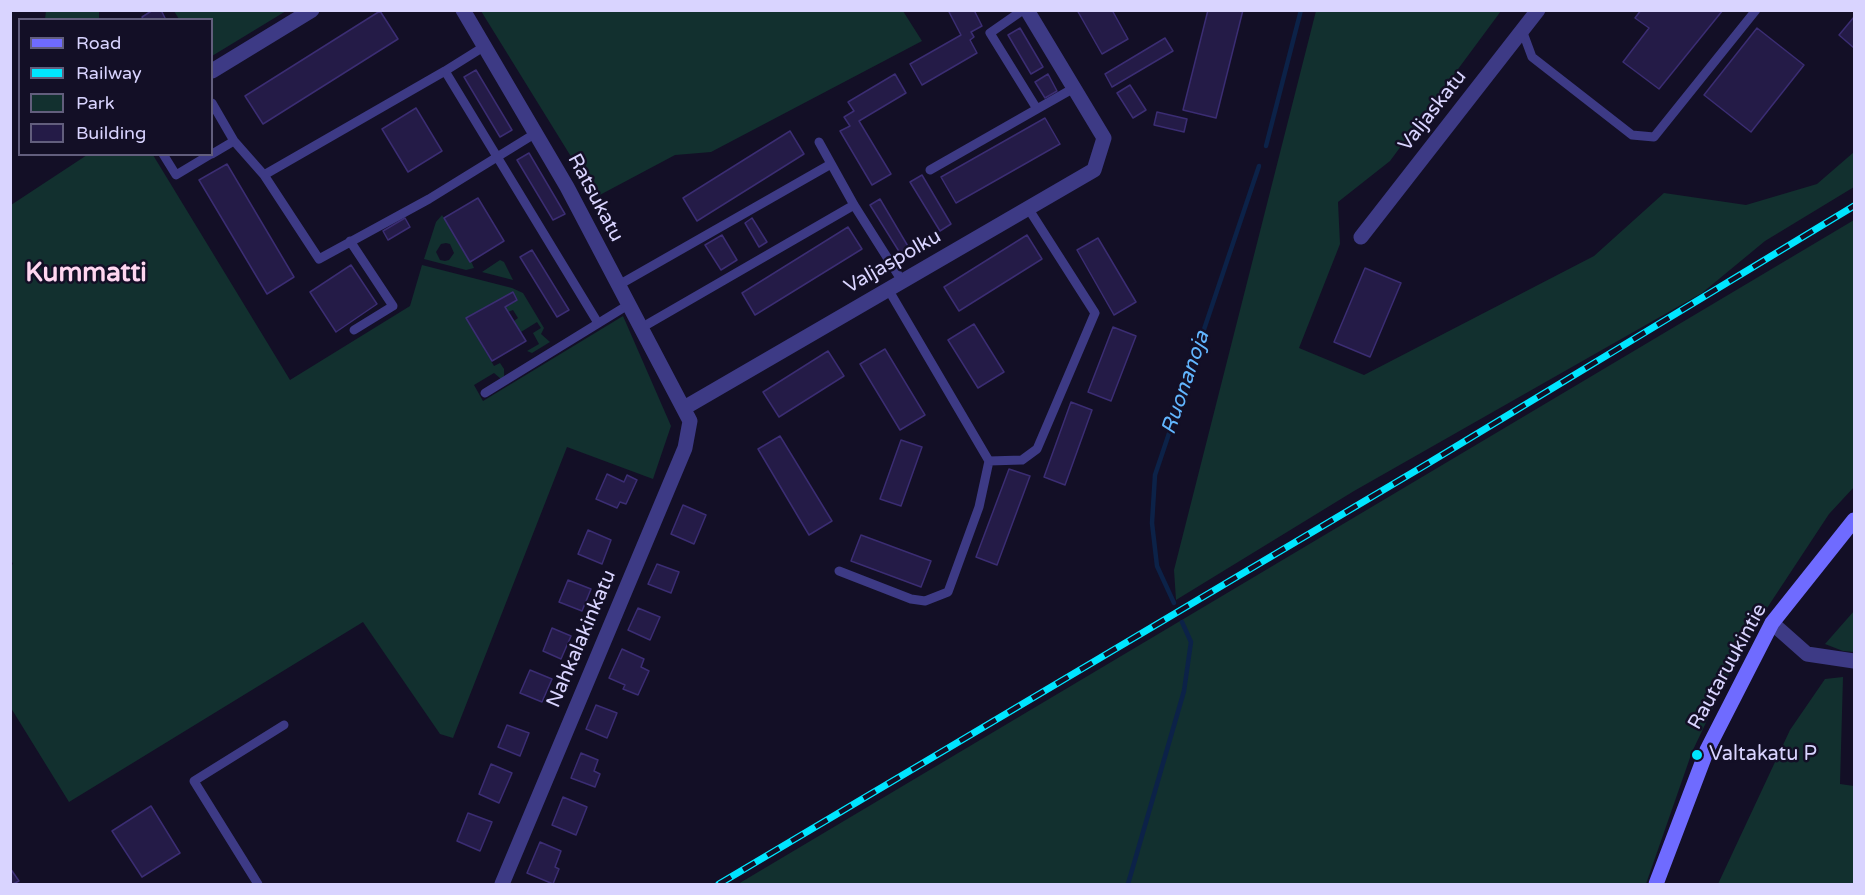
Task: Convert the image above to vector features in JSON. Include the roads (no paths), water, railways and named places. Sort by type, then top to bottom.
[{"type":"main road","name":"Rautaruukintie","points":[[1656,885],[1707,750],[1772,623],[1854,520]]},
{"type":"street","points":[[213,70],[312,10]]},
{"type":"street","name":"Ratsukatu","points":[[463,10],[582,214],[617,286],[684,408]]},
{"type":"street","points":[[1027,10],[1074,88]]},
{"type":"street","name":"Valjaskatu","points":[[1361,237],[1538,10]]},
{"type":"street","name":"Valjaspolku","points":[[684,408],[1094,170],[1104,138],[1074,88]]},
{"type":"street","name":"Nahkalakinkatu","points":[[502,885],[685,448],[690,421],[684,408]]},
{"type":"street","points":[[1772,623],[1807,654],[1854,661]]},
{"type":"lane","points":[[1023,10],[990,33],[1037,109]]},
{"type":"lane","points":[[1522,30],[1532,57],[1632,135],[1654,137],[1756,10]]},
{"type":"lane","points":[[264,175],[485,46]]},
{"type":"lane","points":[[445,71],[598,323]]},
{"type":"lane","points":[[930,170],[1074,88]]},
{"type":"lane","points":[[213,105],[234,141],[264,175],[319,259],[429,199],[536,134]]},
{"type":"lane","points":[[213,153],[234,141]]},
{"type":"lane","points":[[819,142],[854,205],[903,281]]},
{"type":"lane","points":[[164,156],[176,175],[208,156]]},
{"type":"lane","points":[[617,286],[831,164]]},
{"type":"lane","points":[[641,328],[854,205]]},
{"type":"lane","points":[[989,461],[1023,460],[1037,449],[1095,313],[1028,208]]},
{"type":"lane","points":[[350,241],[393,306],[354,330]]},
{"type":"lane","points":[[839,571],[911,600],[925,601],[948,592],[979,507],[989,461],[888,289]]},
{"type":"lane","points":[[485,393],[628,305]]},
{"type":"lane","points":[[258,885],[194,781],[284,725]]},
{"type":"waterway","name":"Ruonanoja","points":[[1266,146],[1301,10]]},
{"type":"waterway","name":"Ruonanoja","points":[[1174,603],[1157,566],[1152,523],[1155,475],[1259,166]]},
{"type":"waterway","name":"Ruonanoja","points":[[1128,884],[1184,691],[1191,642],[1182,622]]},
{"type":"railway","points":[[719,884],[1427,464],[1854,206]]},
{"type":"place","name":"Valtakatu P","points":[[1697,755]]},
{"type":"district","name":"Kummatti","points":[[86,274]]}]
